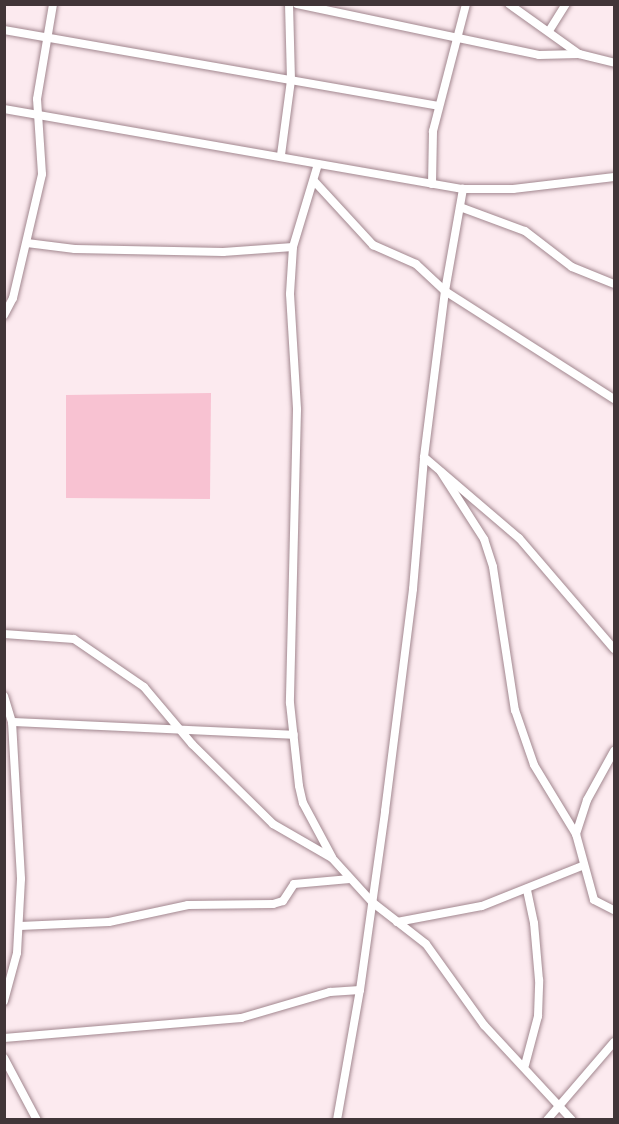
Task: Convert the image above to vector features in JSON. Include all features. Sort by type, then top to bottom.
[{"type":"street","points":[[4,315],[27,243],[42,174],[41,114],[37,99],[53,4]]},
{"type":"street","points":[[281,155],[291,80],[289,4]]},
{"type":"street","points":[[297,4],[539,55],[579,54],[615,63]]},
{"type":"street","points":[[432,184],[430,153],[438,106],[459,37],[466,4]]},
{"type":"street","points":[[509,4],[579,54]]},
{"type":"street","points":[[549,31],[566,4]]},
{"type":"street","points":[[4,30],[438,106]]},
{"type":"street","points":[[4,109],[41,114],[132,134],[281,155],[318,164],[463,189],[513,189],[615,177]]},
{"type":"street","points":[[318,164],[315,182],[293,247],[290,294],[297,410],[290,703],[303,803],[332,858],[372,902],[426,944],[484,1025],[525,1065],[572,1119]]},
{"type":"street","points":[[315,182],[373,245],[416,264],[445,291],[615,399]]},
{"type":"street","points":[[337,1119],[360,990],[372,902],[413,589],[424,456],[445,291],[463,189]]},
{"type":"street","points":[[460,207],[494,216],[525,231],[572,267],[615,284]]},
{"type":"street","points":[[27,243],[75,249],[223,252],[293,247]]},
{"type":"street","points":[[424,456],[519,538],[615,649]]},
{"type":"street","points":[[441,472],[484,539],[498,587],[515,710],[525,742],[547,789],[576,834],[582,866],[594,900],[615,910]]},
{"type":"street","points":[[4,634],[62,637],[83,644],[144,687],[179,729],[273,824],[332,858]]},
{"type":"street","points":[[4,696],[12,722],[19,810],[20,926],[4,1001]]},
{"type":"street","points":[[12,722],[294,735]]},
{"type":"street","points":[[576,834],[586,800],[615,751]]},
{"type":"street","points":[[397,922],[482,906],[582,866]]},
{"type":"street","points":[[20,926],[109,922],[188,905],[273,904],[283,901],[294,884],[350,879]]},
{"type":"street","points":[[525,1065],[538,1016],[534,923],[526,889]]},
{"type":"street","points":[[4,1038],[241,1018],[330,992],[360,990]]},
{"type":"street","points":[[547,1119],[615,1042]]},
{"type":"street","points":[[4,1058],[37,1119]]},
{"type":"shaded area","points":[[211,393],[210,499],[66,498],[66,395]]}]
